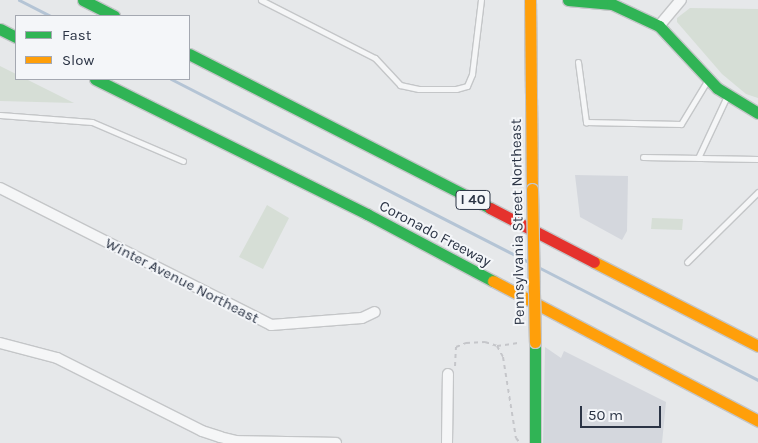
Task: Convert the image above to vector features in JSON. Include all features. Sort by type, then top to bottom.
[{"type":"main road","points":[[83,0],[112,15]]},
{"type":"main road","name":"Pennsylvania Street Northeast","points":[[530,0],[535,443]]},
{"type":"main road","points":[[568,0],[612,4],[659,26],[708,79],[727,96],[758,113]]},
{"type":"main road","points":[[0,29],[15,36]]},
{"type":"main road","name":"I 40","points":[[190,55],[758,346]]},
{"type":"main road","name":"Coronado Freeway","points":[[98,80],[367,214],[758,421]]},
{"type":"street","points":[[659,26],[681,0]]},
{"type":"street","name":"Winter Avenue Northeast","points":[[0,188],[271,325],[362,318],[375,312]]},
{"type":"street","points":[[0,342],[57,358],[202,431],[220,437],[236,440],[336,443]]},
{"type":"street","points":[[447,443],[452,374]]},
{"type":"lane","points":[[261,0],[375,58],[400,85],[464,89],[470,82],[482,0]]},
{"type":"lane","points":[[578,62],[586,122],[681,124],[708,79]]},
{"type":"lane","points":[[698,158],[727,96]]},
{"type":"lane","points":[[0,115],[92,122],[183,161]]},
{"type":"lane","points":[[643,157],[758,159]]},
{"type":"lane","points":[[687,262],[758,192]]},
{"type":"path","points":[[452,374],[456,348],[466,343],[486,342],[497,346],[518,343]]},
{"type":"path","points":[[497,346],[503,357],[516,438],[520,443]]},
{"type":"shaded area","points":[[690,8],[758,9],[758,98],[746,94],[722,74],[677,22],[677,18]]},
{"type":"shaded area","points":[[0,66],[15,74],[15,80],[28,80],[74,103],[0,101]]},
{"type":"shaded area","points":[[575,175],[628,176],[627,231],[622,240],[580,217]]},
{"type":"shaded area","points":[[267,205],[289,218],[263,269],[239,257]]},
{"type":"shaded area","points":[[652,218],[683,219],[682,230],[651,229]]},
{"type":"shaded area","points":[[545,347],[561,358],[564,351],[666,402],[662,443],[543,443]]},
{"type":"waterway","points":[[19,0],[48,15]]},
{"type":"waterway","points":[[173,80],[528,262]]},
{"type":"waterway","points":[[538,267],[758,380]]},
{"type":"traffic: fast","points":[[83,0],[112,15]]},
{"type":"traffic: fast","points":[[568,0],[612,4],[659,26],[717,88],[758,113]]},
{"type":"traffic: fast","points":[[0,29],[15,36]]},
{"type":"traffic: fast","points":[[190,55],[490,208]]},
{"type":"traffic: fast","points":[[97,80],[367,214],[493,281]]},
{"type":"traffic: fast","points":[[535,342],[535,443]]},
{"type":"traffic: slow","points":[[530,0],[532,189]]},
{"type":"traffic: slow","points":[[532,189],[535,342]]},
{"type":"traffic: slow","points":[[594,262],[758,346]]},
{"type":"traffic: slow","points":[[493,281],[758,421]]},
{"type":"traffic: jam","points":[[490,208],[594,262]]}]
